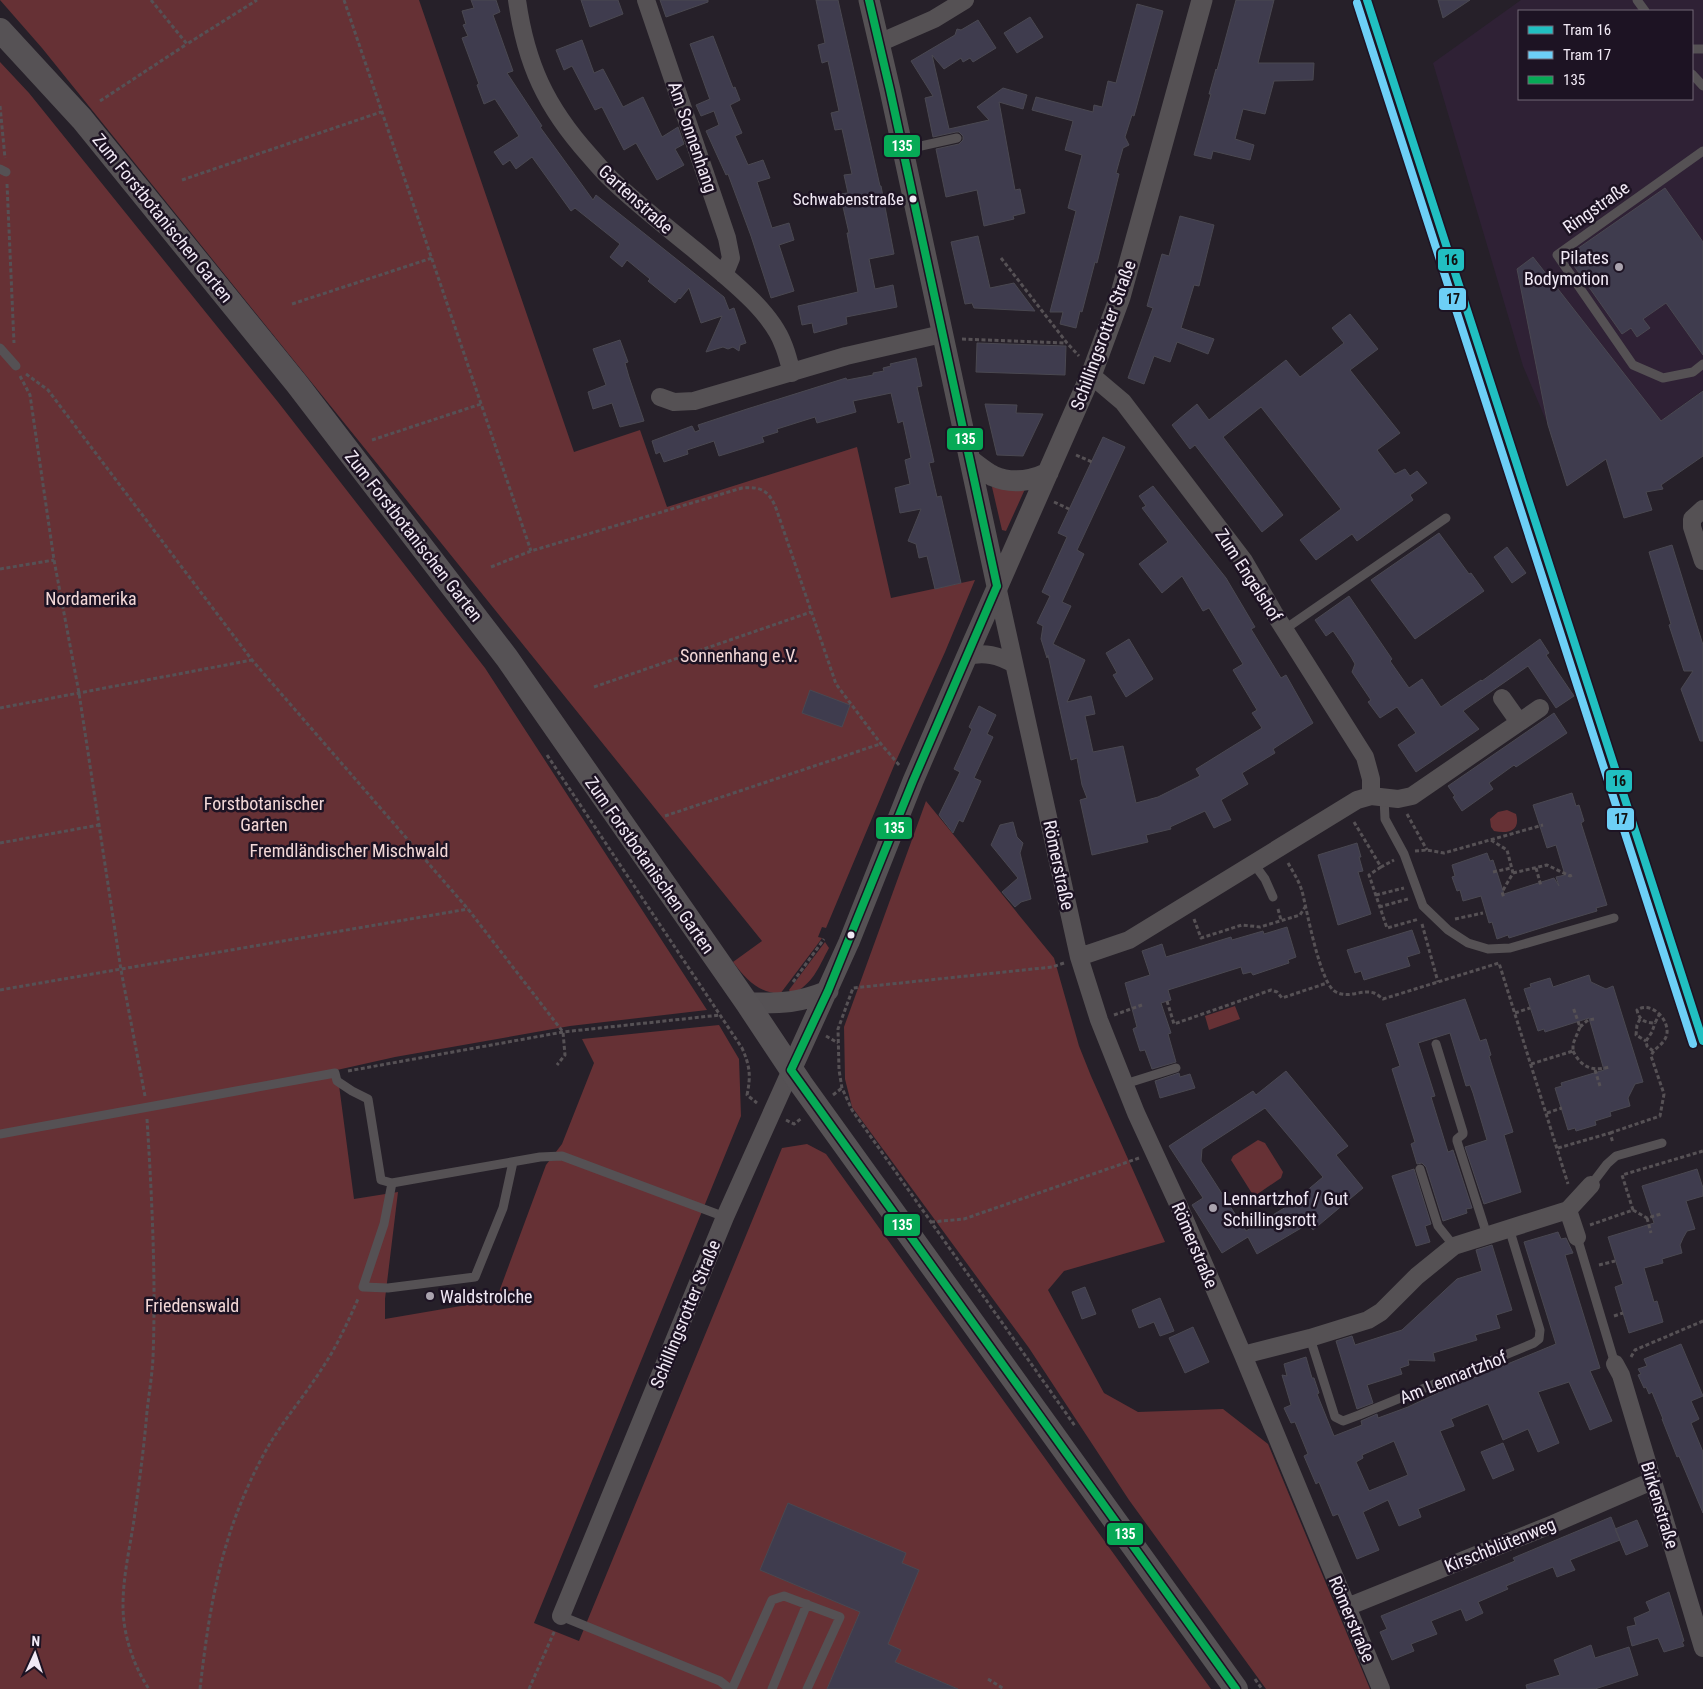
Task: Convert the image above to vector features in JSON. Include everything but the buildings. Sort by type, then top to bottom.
[{"type":"main road","name":"Zum Forstbotanischen Garten","points":[[0,30],[88,126],[297,384],[507,658],[791,1070],[1236,1689]]},
{"type":"street","name":"Gartenstraße","points":[[517,0],[524,39],[533,69],[557,115],[611,180],[724,275],[757,306],[769,320],[783,342],[792,373]]},
{"type":"street","name":"Am Sonnenhang","points":[[646,0],[727,238],[731,258],[724,275]]},
{"type":"street","name":"Römerstraße","points":[[869,0],[1079,958],[1099,1020],[1125,1084],[1243,1355],[1381,1689]]},
{"type":"street","points":[[879,43],[934,19],[965,0]]},
{"type":"street","name":"Schillingsrotter Straße","points":[[561,1616],[725,1218],[828,991],[913,781],[1092,373],[1120,297],[1202,0]]},
{"type":"street","points":[[660,397],[674,402],[694,402],[846,356],[942,334]]},
{"type":"street","name":"Zum Engelshof","points":[[1092,373],[1123,402],[1244,561],[1284,629],[1365,757],[1371,779],[1384,797]]},
{"type":"street","points":[[970,460],[993,476],[1003,479],[1035,479],[1048,473]]},
{"type":"street","points":[[1697,514],[1703,561]]},
{"type":"street","points":[[967,656],[979,653],[1001,656],[1014,664]]},
{"type":"street","points":[[1502,698],[1519,722]]},
{"type":"street","points":[[1079,958],[1129,940],[1357,800],[1412,796],[1540,708]]},
{"type":"street","points":[[747,1004],[784,1003],[808,999],[828,991]]},
{"type":"street","points":[[1243,1355],[1310,1338],[1368,1320],[1381,1312],[1417,1276],[1454,1246],[1571,1207],[1591,1185]]},
{"type":"street","points":[[1571,1207],[1576,1234]]},
{"type":"street","name":"Birkenstraße","points":[[1618,1369],[1703,1648]]},
{"type":"street","name":"Kirschblütenweg","points":[[1347,1607],[1553,1524],[1652,1481]]},
{"type":"lane","points":[[1693,75],[1703,86]]},
{"type":"lane","points":[[903,150],[958,138]]},
{"type":"lane","name":"Ringstraße","points":[[1703,151],[1557,255],[1633,364],[1663,378],[1693,372],[1703,364]]},
{"type":"lane","points":[[0,348],[16,366]]},
{"type":"lane","points":[[1284,629],[1446,518]]},
{"type":"lane","points":[[1384,797],[1385,819],[1404,854],[1423,906],[1456,936],[1468,943],[1488,949],[1510,948],[1614,918]]},
{"type":"lane","points":[[1254,864],[1265,879],[1274,897]]},
{"type":"lane","points":[[1436,1044],[1463,1132],[1457,1138],[1457,1141],[1487,1235]]},
{"type":"lane","points":[[1125,1084],[1176,1068]]},
{"type":"lane","points":[[0,1134],[335,1073],[337,1081],[352,1092],[368,1099],[381,1180],[392,1183],[540,1157],[562,1156],[725,1218]]},
{"type":"lane","points":[[1591,1185],[1606,1164],[1616,1156],[1662,1143]]},
{"type":"lane","points":[[392,1183],[384,1224],[363,1287],[388,1288],[475,1277],[504,1208],[513,1162]]},
{"type":"lane","points":[[1420,1169],[1438,1226],[1454,1246]]},
{"type":"lane","name":"Am Lennartzhof","points":[[1310,1338],[1335,1417],[1342,1421],[1534,1343],[1539,1339],[1540,1330],[1509,1228]]},
{"type":"lane","points":[[1576,1234],[1618,1369]]},
{"type":"lane","points":[[561,1616],[720,1681],[731,1689],[772,1600],[784,1596],[840,1617],[807,1689]]},
{"type":"lane","points":[[772,1689],[807,1604]]},
{"type":"path","points":[[151,0],[187,44]]},
{"type":"path","points":[[100,101],[257,0]]},
{"type":"path","points":[[344,0],[532,551]]},
{"type":"path","points":[[0,106],[16,366],[30,395],[54,560],[79,693],[120,970],[144,1084],[147,1108],[155,1303],[153,1361],[141,1474],[127,1565],[124,1622],[140,1676],[149,1689]]},
{"type":"path","points":[[182,180],[381,112]]},
{"type":"path","points":[[292,304],[432,258]]},
{"type":"path","points":[[1001,258],[1092,373]]},
{"type":"path","points":[[942,334],[964,340],[1066,342]]},
{"type":"path","points":[[16,366],[48,390],[252,660],[468,908],[562,1032],[565,1056],[557,1065]]},
{"type":"path","points":[[372,440],[481,404]]},
{"type":"path","points":[[491,567],[532,551],[742,488],[757,488],[768,493],[774,502],[836,684],[881,744],[913,781]]},
{"type":"path","points":[[0,569],[54,560]]},
{"type":"path","points":[[594,687],[811,612]]},
{"type":"path","points":[[0,708],[252,660]]},
{"type":"path","points":[[665,816],[881,744]]},
{"type":"path","points":[[543,750],[742,1048],[749,1064],[750,1081],[747,1095]]},
{"type":"path","points":[[1384,797],[1427,850]]},
{"type":"path","points":[[1345,808],[1381,866]]},
{"type":"path","points":[[0,843],[99,825]]},
{"type":"path","points":[[1421,919],[1387,928],[1369,875],[1381,866],[1404,854],[1421,850],[1444,853],[1543,825]]},
{"type":"path","points":[[1490,840],[1507,850],[1513,873]]},
{"type":"path","points":[[1281,847],[1301,888],[1326,983],[1334,992],[1347,996],[1364,992],[1374,993],[1383,999],[1499,963],[1558,1148],[1571,1207]]},
{"type":"path","points":[[1504,898],[1502,892],[1513,873],[1548,865],[1570,876],[1574,874]]},
{"type":"path","points":[[1493,872],[1511,868]]},
{"type":"path","points":[[1536,868],[1541,886]]},
{"type":"path","points":[[1376,895],[1415,885]]},
{"type":"path","points":[[1379,907],[1420,896]]},
{"type":"path","points":[[1185,906],[1196,922],[1201,938],[1242,925],[1260,927],[1300,915],[1305,907]]},
{"type":"path","points":[[1423,906],[1420,915],[1438,982]]},
{"type":"path","points":[[0,990],[468,908]]},
{"type":"path","points":[[784,1003],[785,993],[824,940]]},
{"type":"path","points":[[1079,958],[1052,967],[853,988],[838,1030],[839,1070],[842,1088],[852,1110],[930,1222],[964,1219],[1154,1153]]},
{"type":"path","points":[[1167,1002],[1174,1024],[1271,990],[1277,992],[1282,998],[1326,983]]},
{"type":"path","points":[[1099,1020],[1142,1005]]},
{"type":"path","points":[[1574,1007],[1580,1026]]},
{"type":"path","points":[[1515,1013],[1530,1008]]},
{"type":"path","points":[[1558,1148],[1660,1116],[1664,1094],[1651,1056],[1653,1051],[1660,1047],[1667,1036],[1666,1024],[1659,1015],[1649,1008],[1637,1010],[1640,1019],[1645,1022],[1655,1023]]},
{"type":"path","points":[[335,1073],[562,1032],[720,1015]]},
{"type":"path","points":[[1646,1041],[1659,1015]]},
{"type":"path","points":[[1594,1019],[1588,1020],[1580,1026],[1575,1038],[1573,1051],[1579,1061],[1595,1070],[1610,1067]]},
{"type":"path","points":[[1640,1019],[1635,1030],[1636,1035],[1646,1041],[1647,1046],[1653,1051]]},
{"type":"path","points":[[1531,1064],[1573,1051]]},
{"type":"path","points":[[1595,1070],[1600,1086]]},
{"type":"path","points":[[1546,1113],[1562,1108]]},
{"type":"path","points":[[1610,1133],[1633,1210],[1647,1218],[1651,1233]]},
{"type":"path","points":[[1622,1175],[1703,1151]]},
{"type":"path","points":[[1576,1234],[1633,1210]]},
{"type":"path","points":[[1647,1218],[1661,1214]]},
{"type":"path","points":[[200,1689],[214,1592],[223,1552],[244,1492],[266,1450],[337,1346],[363,1287]]},
{"type":"path","points":[[1618,1369],[1635,1350],[1703,1321]]},
{"type":"path","points":[[529,1689],[561,1616]]},
{"type":"path","points":[[988,1679],[1004,1689]]},
{"type":"shaded area","points":[[1521,0],[1703,0],[1703,390],[1567,486],[1548,425],[1523,366],[1433,63]]},
{"type":"green space","name":"Sonnenhang e.V.","points":[[0,0],[419,0],[574,452],[640,430],[667,507],[857,447],[891,598],[975,580],[826,928],[822,927],[818,937],[822,938],[780,994],[765,991],[753,984],[733,962],[762,941],[42,48]]},
{"type":"green space","points":[[0,62],[29,93],[278,402],[485,668],[707,1010],[570,1026],[395,1057],[337,1070],[354,1199],[398,1192],[385,1299],[385,1319],[496,1300],[546,1165],[562,1144],[594,1063],[582,1039],[719,1025],[739,1059],[741,1116],[534,1623],[579,1641],[782,1148],[807,1144],[826,1154],[1211,1689],[0,1689]]},
{"type":"green space","points":[[992,487],[1025,489],[1006,531],[1002,530]]},
{"type":"green space","points":[[926,801],[1054,958],[1079,1046],[1165,1242],[1064,1271],[1048,1290],[1104,1393],[1138,1412],[1223,1409],[1268,1444],[1370,1689],[1266,1689],[1129,1500],[1029,1348],[852,1107],[845,1079],[844,1027]]},
{"type":"green space","points":[[1507,810],[1516,814],[1517,824],[1515,828],[1504,832],[1494,831],[1491,827],[1490,819],[1498,812]]},
{"type":"green space","points":[[825,942],[829,948],[818,969],[805,986],[791,994],[789,990]]},
{"type":"green space","points":[[1235,1006],[1240,1019],[1209,1030],[1205,1016]]},
{"type":"green space","points":[[1258,1140],[1265,1143],[1283,1172],[1281,1178],[1256,1195],[1253,1195],[1231,1160],[1233,1156]]},
{"type":"tram line","name":"16","points":[[1367,0],[1703,1041]]},
{"type":"tram line","name":"17","points":[[1357,3],[1693,1044]]},
{"type":"transit line","name":"135","points":[[869,0],[997,586]]},
{"type":"transit line","name":"135","points":[[791,1070],[828,991],[913,781],[997,586]]},
{"type":"transit line","name":"135","points":[[791,1070],[1236,1689]]},
{"type":"place","name":"Schwabenstraße","points":[[913,199]]},
{"type":"place","name":"Pilates Bodymotion","points":[[1619,267]]},
{"type":"place","name":"Lennartzhof / Gut Schillingsrott","points":[[1213,1208]]},
{"type":"place","name":"Waldstrolche","points":[[430,1296]]},
{"type":"park label","name":"Nordamerika","points":[[91,598]]},
{"type":"park label","name":"Forstbotanischer Garten","points":[[264,813]]},
{"type":"park label","name":"Fremdländischer Mischwald","points":[[349,850]]},
{"type":"park label","name":"Friedenswald","points":[[192,1305]]}]
